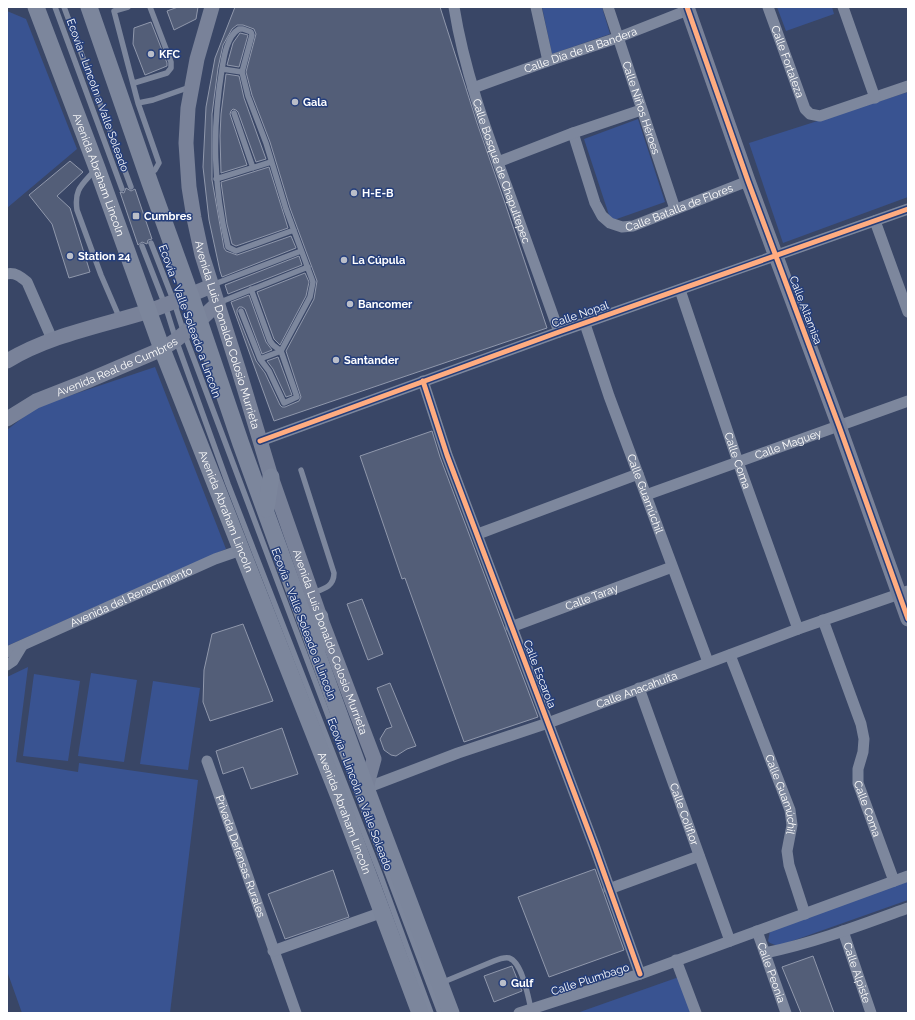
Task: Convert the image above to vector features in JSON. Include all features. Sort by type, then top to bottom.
[{"type":"main road","name":"Avenida Abraham Lincoln","points":[[36,7],[149,311],[174,341],[241,550],[383,912],[420,1013]]},
{"type":"main road","points":[[89,7],[316,652],[451,1013]]},
{"type":"main road","points":[[266,511],[271,477]]},
{"type":"main road","points":[[316,652],[320,618]]},
{"type":"street","name":"Avenida Luis Donaldo Colosio Murrieta","points":[[212,7],[196,59],[191,87],[186,143],[188,187],[202,255],[271,477],[320,618],[374,759],[366,788]]},
{"type":"street","name":"Calle Bosque de Chapultepec","points":[[454,7],[459,38],[473,88],[498,162],[560,332]]},
{"type":"street","points":[[536,7],[548,61]]},
{"type":"street","name":"Calle Niños Héroes","points":[[608,7],[617,38],[675,209]]},
{"type":"street","name":"Calle Fortaleza","points":[[768,7],[805,109],[810,114],[820,116],[874,98]]},
{"type":"street","points":[[843,7],[874,98],[908,86]]},
{"type":"street","name":"Calle Día de la Bandera","points":[[473,88],[617,38],[688,9]]},
{"type":"street","name":"Calle Altamisa","points":[[688,9],[775,256],[903,593],[908,619]]},
{"type":"street","points":[[498,162],[573,132],[641,110]]},
{"type":"street","name":"Calle Batalla de Flores","points":[[573,132],[596,203],[602,216],[610,223],[622,227],[633,226],[748,181]]},
{"type":"street","name":"Calle Nopal","points":[[260,441],[423,381],[908,209]]},
{"type":"street","points":[[875,221],[908,312]]},
{"type":"street","points":[[7,274],[10,273],[20,276],[27,282],[52,339]]},
{"type":"street","points":[[7,361],[20,352],[52,339],[149,311],[212,286]]},
{"type":"street","name":"Calle Coma","points":[[680,290],[738,462],[798,629]]},
{"type":"street","name":"Avenida Real de Cumbres","points":[[7,419],[36,400],[87,381],[174,341],[199,321],[218,303]]},
{"type":"street","name":"Calle Guamúchil","points":[[585,324],[638,474],[708,662]]},
{"type":"street","name":"Calle Escarola","points":[[423,381],[447,454],[478,534],[640,974]]},
{"type":"street","name":"Calle Maguey","points":[[646,495],[908,401]]},
{"type":"street","points":[[478,534],[638,474]]},
{"type":"street","name":"Avenida del Renacimiento","points":[[7,652],[214,559],[241,550]]},
{"type":"street","name":"Calle Taray","points":[[511,627],[672,567]]},
{"type":"street","name":"Calle Anacahuita","points":[[366,788],[458,753],[548,723],[708,662],[730,656],[798,629],[903,593]]},
{"type":"street","name":"Calle Coma","points":[[823,620],[861,724],[864,739],[863,752],[858,769],[858,783],[894,881]]},
{"type":"street","points":[[7,665],[13,661],[22,646]]},
{"type":"street","name":"Calle Guamúchil","points":[[730,656],[790,810],[792,825],[787,851],[789,865],[805,914]]},
{"type":"street","name":"Calle Coliflor","points":[[638,688],[730,941]]},
{"type":"street","name":"Privada Defensas Rurales","points":[[207,761],[296,1013]]},
{"type":"street","points":[[609,889],[699,856]]},
{"type":"street","name":"Calle Plumbago","points":[[519,1013],[640,974],[908,876]]},
{"type":"street","points":[[765,953],[794,947],[908,908]]},
{"type":"street","points":[[273,951],[383,912]]},
{"type":"street","name":"Calle Peonia","points":[[757,931],[786,1013]]},
{"type":"street","name":"Calle Alpiste","points":[[843,931],[871,1013]]},
{"type":"street","points":[[676,960],[696,1013]]},
{"type":"lane","name":"Ecovía - Lincoln a Valle Soleado","points":[[55,7],[122,190]]},
{"type":"lane","points":[[64,7],[130,187]]},
{"type":"lane","points":[[128,7],[114,9],[138,103],[159,163],[155,170],[147,174]]},
{"type":"lane","points":[[134,83],[167,73],[171,68],[171,62],[150,7]]},
{"type":"lane","points":[[260,359],[281,351],[310,297],[312,282],[271,162],[266,143],[248,96],[242,72],[252,35],[251,32],[239,29],[233,35],[228,44],[222,69],[216,130],[216,179],[223,227],[228,247],[236,252],[294,230]]},
{"type":"lane","points":[[222,69],[242,72]]},
{"type":"lane","points":[[138,103],[153,100],[191,87]]},
{"type":"lane","points":[[234,113],[253,168]]},
{"type":"lane","points":[[216,179],[271,162]]},
{"type":"lane","points":[[97,168],[76,193],[77,210],[101,275],[120,319]]},
{"type":"lane","name":"Ecovía - Valle Soleado a Lincoln","points":[[150,243],[169,303],[174,341],[440,1013]]},
{"type":"lane","name":"Ecovía - Lincoln a Valle Soleado","points":[[142,246],[169,303],[174,341],[377,867],[431,1013]]},
{"type":"lane","points":[[212,286],[301,251]]},
{"type":"lane","points":[[218,303],[308,267]]},
{"type":"lane","points":[[241,311],[260,359],[269,371],[284,402],[297,397],[281,351],[270,341],[251,289]]},
{"type":"lane","points":[[301,470],[334,573],[334,579],[328,587],[312,594]]},
{"type":"lane","points":[[441,983],[494,960],[509,958],[516,962],[520,968],[531,1009]]},
{"type":"shaded area","points":[[542,7],[602,7],[610,34],[552,54]]},
{"type":"shaded area","points":[[777,7],[832,7],[834,14],[786,31]]},
{"type":"shaded area","points":[[7,11],[26,19],[77,149],[7,208]]},
{"type":"shaded area","points":[[908,92],[908,197],[783,243],[749,143]]},
{"type":"shaded area","points":[[638,119],[665,202],[611,221],[584,139]]},
{"type":"shaded area","points":[[155,367],[226,549],[7,646],[7,430],[36,407]]},
{"type":"shaded area","points":[[28,667],[16,762],[78,772],[79,763],[198,780],[170,1013],[22,1013],[7,971],[7,677]]},
{"type":"shaded area","points":[[91,673],[137,680],[124,762],[78,756]]},
{"type":"shaded area","points":[[34,674],[80,681],[68,761],[23,756]]},
{"type":"shaded area","points":[[153,681],[200,688],[188,770],[140,764]]},
{"type":"shaded area","points":[[908,881],[908,900],[778,946],[768,941],[770,931]]},
{"type":"shaded area","points":[[679,977],[692,1013],[577,1013]]},
{"type":"building","points":[[178,7],[198,7],[196,19],[174,30],[167,11]]},
{"type":"building","name":"H-E-B","points":[[235,7],[440,7],[477,123],[547,328],[274,421],[231,302],[249,295],[266,342],[272,350],[262,354],[245,309],[239,307],[237,313],[256,361],[265,373],[280,405],[285,407],[299,401],[301,397],[286,351],[314,299],[317,281],[290,208],[270,142],[252,95],[246,72],[256,34],[254,29],[243,25],[237,25],[232,29],[223,45],[218,68],[212,114],[212,180],[224,248],[226,251],[237,255],[291,236],[296,248],[222,277],[220,271],[209,220],[203,167],[206,107],[215,58]]},
{"type":"building","name":"KFC","points":[[151,22],[167,66],[145,75],[133,44],[134,28]]},
{"type":"building","points":[[240,33],[248,35],[239,67],[227,65],[233,43]]},
{"type":"building","points":[[226,74],[239,76],[244,98],[266,159],[256,162],[238,112],[233,109],[230,114],[247,165],[221,173],[221,114]]},
{"type":"building","points":[[70,161],[83,172],[57,196],[70,208],[90,272],[69,278],[52,224],[29,195]]},
{"type":"building","points":[[269,167],[288,228],[236,246],[232,244],[227,224],[221,182]]},
{"type":"building","name":"Cumbres","points":[[126,188],[131,191],[135,189],[152,239],[148,240],[147,244],[142,242],[138,245],[120,192],[124,193]]},
{"type":"building","points":[[299,256],[302,265],[228,294],[225,285]]},
{"type":"building","points":[[305,273],[309,282],[306,296],[280,345],[274,339],[257,292]]},
{"type":"building","points":[[278,357],[292,395],[286,397],[273,369],[267,361]]},
{"type":"building","points":[[432,431],[440,457],[538,717],[464,742],[405,578],[402,579],[360,456]]},
{"type":"building","points":[[362,599],[383,654],[368,660],[347,604]]},
{"type":"building","points":[[243,624],[273,701],[210,721],[203,702],[204,670],[212,634]]},
{"type":"building","points":[[390,683],[416,746],[407,749],[396,756],[391,755],[384,750],[380,739],[386,729],[392,727],[377,688]]},
{"type":"building","points":[[282,728],[298,774],[251,789],[243,767],[223,774],[216,751]]},
{"type":"building","points":[[595,869],[624,950],[549,977],[518,897]]},
{"type":"building","points":[[333,870],[349,917],[285,939],[268,894]]},
{"type":"building","points":[[813,956],[834,1013],[801,1013],[782,967]]},
{"type":"building","name":"Gulf","points":[[512,966],[522,991],[494,1002],[484,976]]},
{"type":"cycle path","points":[[687,7],[748,181],[839,426],[908,619]]},
{"type":"cycle path","points":[[260,441],[559,332],[908,209]]},
{"type":"cycle path","points":[[423,381],[447,455],[595,848],[640,974]]},
{"type":"place","name":"KFC","points":[[151,54]]},
{"type":"place","name":"Gala","points":[[295,102]]},
{"type":"place","name":"H-E-B","points":[[354,193]]},
{"type":"place","name":"Cumbres","points":[[136,216]]},
{"type":"place","name":"Station 24","points":[[70,256]]},
{"type":"place","name":"La Cúpula","points":[[344,260]]},
{"type":"place","name":"Bancomer","points":[[350,304]]},
{"type":"place","name":"Santander","points":[[336,360]]},
{"type":"place","name":"Gulf","points":[[503,983]]}]
